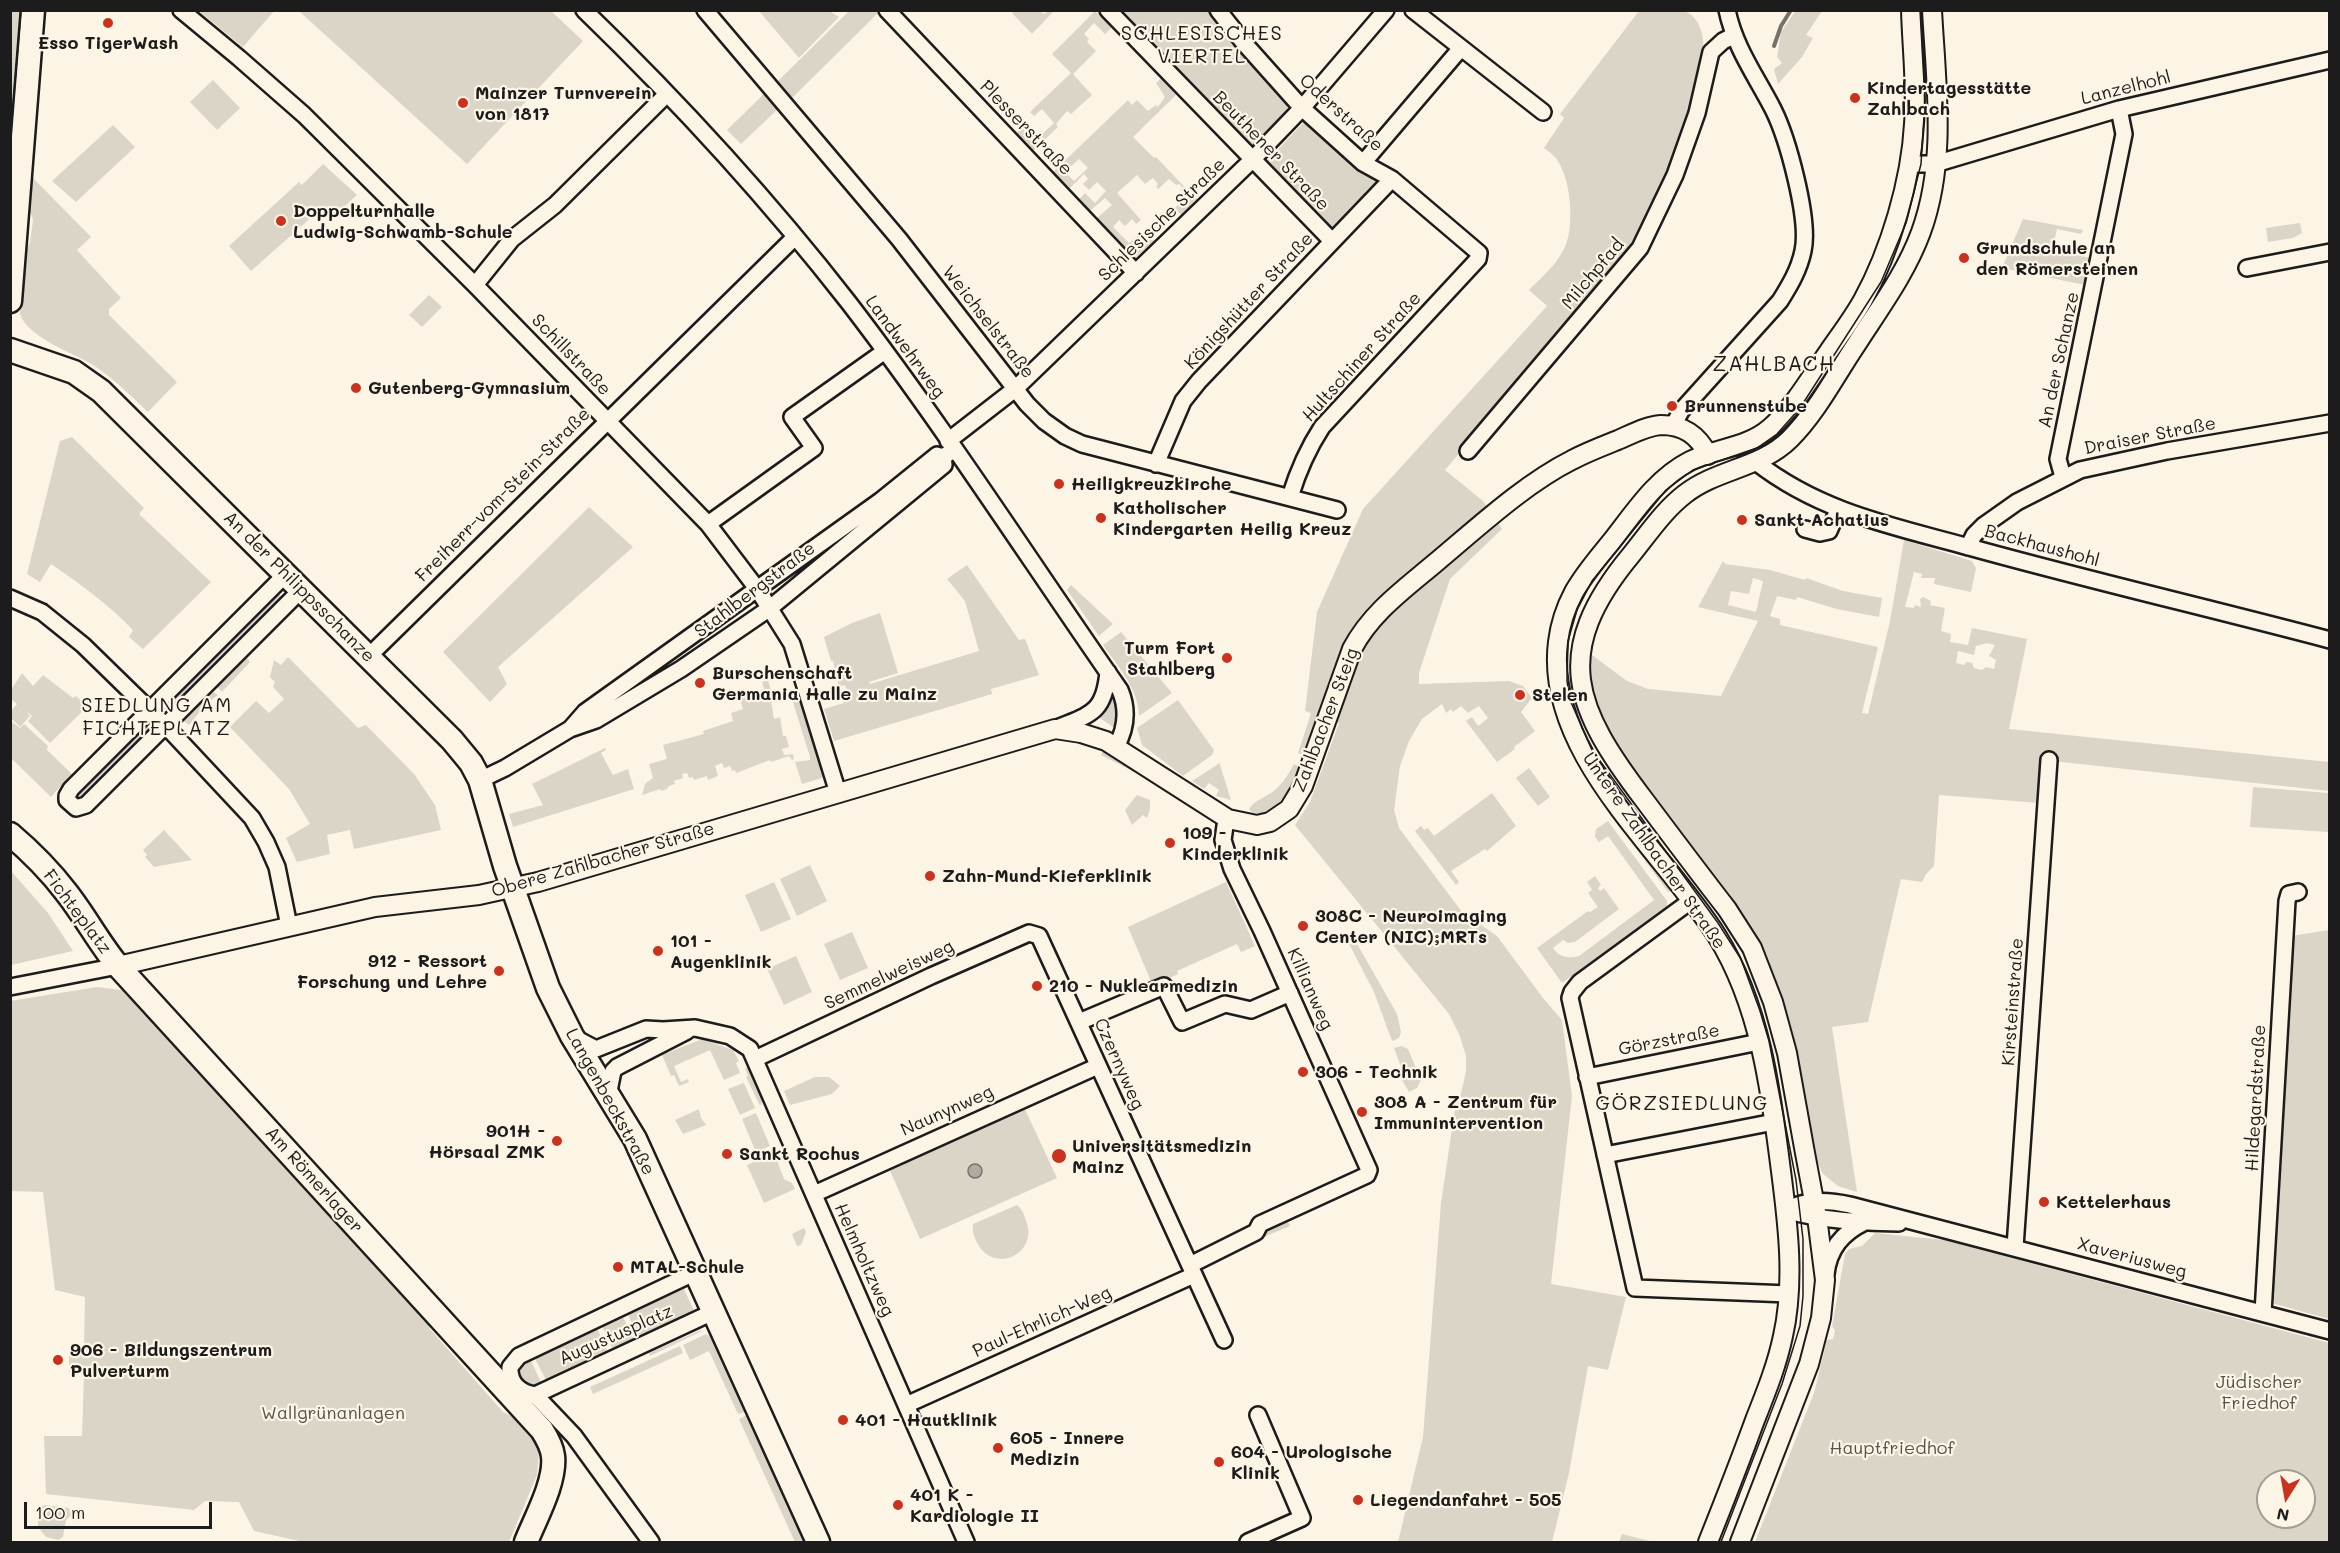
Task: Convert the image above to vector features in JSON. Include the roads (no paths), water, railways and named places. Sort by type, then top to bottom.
[{"type":"main road","points":[[10,301],[33,10]]},
{"type":"main road","name":"An der Philippsschanze","points":[[10,350],[74,372],[101,391],[456,745],[471,763],[480,780],[513,888]]},
{"type":"main road","name":"Fichteplatz","points":[[10,834],[27,849],[66,892],[103,948],[118,966]]},
{"type":"main road","name":"Langenbeckstraße","points":[[513,888],[548,988],[572,1036],[635,1139],[818,1542]]},
{"type":"main road","name":"Am Römerlager","points":[[118,966],[508,1382],[542,1430],[550,1444],[553,1457],[552,1474],[546,1493],[526,1542]]},
{"type":"street","name":"Schillstraße","points":[[181,10],[304,115],[475,285],[708,524],[758,590],[792,644],[838,793]]},
{"type":"street","name":"Landwehrweg","points":[[584,10],[720,150],[795,237],[885,351],[948,449],[1120,690],[1125,708],[1125,722],[1116,747]]},
{"type":"street","name":"Weichselstraße","points":[[705,10],[899,239],[1015,389],[1036,413],[1065,436],[1103,451],[1337,510]]},
{"type":"street","name":"Plesserstraße","points":[[887,10],[1136,273]]},
{"type":"street","name":"Beuthener Straße","points":[[1108,10],[1332,241]]},
{"type":"street","name":"Oderstraße","points":[[1218,10],[1302,108],[1363,163],[1392,179],[1479,253]]},
{"type":"street","name":"Schlesische Straße","points":[[948,449],[1015,389],[1252,160],[1302,108],[1386,10]]},
{"type":"street","points":[[1413,10],[1543,112]]},
{"type":"street","points":[[1727,10],[1735,41],[1773,109],[1786,148],[1804,220],[1803,250],[1792,282],[1780,301],[1681,411],[1673,426],[1703,459],[1730,470]]},
{"type":"street","name":"Untere Zahlbacher Straße","points":[[1708,1542],[1779,1354],[1786,1324],[1789,1294],[1786,1210],[1774,1122],[1759,1042],[1746,994],[1719,940],[1692,900],[1603,784],[1578,742],[1568,722],[1560,695],[1558,642],[1566,612],[1583,577],[1661,481],[1703,459],[1749,441],[1770,428],[1786,411],[1856,312],[1882,258],[1910,164],[1915,104],[1911,10]]},
{"type":"street","name":"Untere Zahlbacher Straße","points":[[1740,1542],[1809,1364],[1820,1325],[1825,1280],[1816,1209],[1787,1053],[1761,967],[1741,929],[1727,909],[1601,740],[1588,712],[1581,683],[1582,646],[1594,607],[1622,565],[1671,506],[1705,480],[1756,462],[1784,445],[1800,428],[1890,292],[1921,233],[1929,203],[1935,164],[1938,101],[1932,10]]},
{"type":"street","name":"Milchpfad","points":[[1468,451],[1640,248],[1676,175],[1697,113],[1711,52],[1723,41],[1735,41]]},
{"type":"street","points":[[1363,163],[1461,48]]},
{"type":"street","name":"Lanzelhohl","points":[[1910,164],[1935,164],[2119,109],[2330,60]]},
{"type":"street","points":[[475,285],[512,239],[555,205],[668,94]]},
{"type":"street","name":"An der Schanze","points":[[2063,477],[2058,459],[2124,134],[2119,109]]},
{"type":"street","name":"Königshütter Straße","points":[[1156,464],[1183,401],[1199,381],[1392,179]]},
{"type":"street","name":"Freiherr-vom-Stein-Straße","points":[[369,657],[795,237]]},
{"type":"street","points":[[2247,268],[2330,252]]},
{"type":"street","name":"Hultschiner Straße","points":[[1290,497],[1297,472],[1308,448],[1322,428],[1478,259],[1479,253]]},
{"type":"street","points":[[708,524],[814,448],[792,417],[885,351]]},
{"type":"street","name":"Draiser Straße","points":[[1968,547],[1976,531],[2017,502],[2080,470],[2108,462],[2330,423]]},
{"type":"street","name":"Zahlbacher Steig","points":[[1116,747],[1228,819],[1257,825],[1281,816],[1294,802],[1311,768],[1352,649],[1372,618],[1389,601],[1492,516],[1571,460],[1641,430],[1661,425],[1673,426]]},
{"type":"street","points":[[1749,441],[1749,450],[1756,462]]},
{"type":"street","name":"Stahlbergstraße","points":[[570,729],[585,712],[758,590],[948,449]]},
{"type":"street","name":"Stahlbergstraße","points":[[480,780],[506,768],[570,729],[596,720],[681,669],[770,608],[944,465],[948,449]]},
{"type":"street","points":[[1688,492],[1703,459]]},
{"type":"street","name":"Backhaushohl","points":[[1756,462],[1783,481],[1838,510],[2074,576],[2330,640]]},
{"type":"street","points":[[1805,529],[1820,533],[1829,531],[1838,510]]},
{"type":"street","points":[[294,581],[165,725],[86,805],[76,808],[72,805],[67,796],[71,789],[149,710],[294,581]]},
{"type":"street","points":[[10,598],[42,612],[66,630],[165,725],[252,818],[277,867],[289,926]]},
{"type":"street","points":[[1055,729],[1090,714],[1098,707],[1105,696],[1108,672]]},
{"type":"street","name":"Obere Zahlbacher Straße","points":[[10,987],[118,966],[398,903],[479,895],[513,888],[1055,729],[1097,738],[1116,747]]},
{"type":"street","name":"Kirsteinstraße","points":[[2015,1247],[2049,760]]},
{"type":"street","name":"Killianweg","points":[[1228,819],[1223,840],[1226,854],[1369,1170],[1367,1175]]},
{"type":"street","name":"Hildegardstraße","points":[[2263,1313],[2287,901],[2289,894],[2298,892]]},
{"type":"street","points":[[1692,900],[1580,982],[1570,998],[1635,1288],[1789,1294]]},
{"type":"street","name":"Semmelweisweg","points":[[756,1059],[931,976],[1029,933],[1039,936]]},
{"type":"street","name":"Czernyweg","points":[[1039,936],[1224,1340]]},
{"type":"street","points":[[1079,1022],[1164,986],[1182,1022],[1226,1004],[1251,1010],[1290,993]]},
{"type":"street","points":[[608,1096],[613,1071],[617,1067],[695,1028]]},
{"type":"street","name":"Helmholtzweg","points":[[572,1036],[596,1049],[646,1029],[695,1028],[715,1031],[741,1041],[750,1049],[966,1542]]},
{"type":"street","name":"Görzstraße","points":[[1587,1077],[1759,1042]]},
{"type":"street","name":"Naunynweg","points":[[814,1194],[1098,1066]]},
{"type":"street","points":[[1605,1155],[1774,1122]]},
{"type":"street","name":"Paul-Ehrlich-Weg","points":[[906,1405],[1192,1270],[1256,1232],[1260,1224],[1367,1175]]},
{"type":"street","name":"Xaveriusweg","points":[[1786,1210],[1816,1209],[1841,1203],[2330,1331]]},
{"type":"street","name":"Xaveriusweg","points":[[1816,1209],[1865,1222],[1923,1223]]},
{"type":"street","points":[[1825,1280],[1829,1257],[1835,1246],[1849,1231],[1865,1222]]},
{"type":"street","name":"Augustusplatz","points":[[696,1272],[527,1352],[513,1361],[508,1382],[535,1395],[713,1312]]},
{"type":"street","points":[[508,1382],[510,1374],[515,1386],[535,1395],[574,1436],[651,1542]]},
{"type":"street","points":[[1248,1542],[1302,1518],[1258,1415]]},
{"type":"waterway","points":[[1774,46],[1781,26],[1791,10]]},
{"type":"tram line","points":[[10,143],[21,10]]},
{"type":"tram line","points":[[1721,1542],[1782,1384],[1800,1326],[1803,1296],[1803,1239],[1796,1180],[1769,1041],[1741,959],[1718,923],[1592,750],[1570,700],[1567,681],[1568,641],[1577,610],[1592,581],[1666,490],[1693,470],[1757,448],[1777,434],[1800,408],[1881,282],[1906,223],[1921,164],[1925,101],[1920,10]]},
{"type":"place","name":"Esso TigerWash","points":[[108,23]]},
{"type":"place","name":"Kindertagesstätte Zahlbach","points":[[1855,98]]},
{"type":"place","name":"Mainzer Turnverein von 1817","points":[[463,103]]},
{"type":"place","name":"Doppelturnhalle Ludwig-Schwamb-Schule","points":[[281,221]]},
{"type":"place","name":"Grundschule an den Römersteinen","points":[[1964,258]]},
{"type":"place","name":"Gutenberg-Gymnasium","points":[[356,388]]},
{"type":"place","name":"Brunnenstube","points":[[1672,406]]},
{"type":"place","name":"Heiligkreuzkirche","points":[[1059,484]]},
{"type":"place","name":"Katholischer Kindergarten Heilig Kreuz","points":[[1101,518]]},
{"type":"place","name":"Sankt Achatius","points":[[1742,520]]},
{"type":"place","name":"Turm Fort Stahlberg","points":[[1227,658]]},
{"type":"place","name":"Burschenschaft Germania Halle zu Mainz","points":[[700,683]]},
{"type":"place","name":"Stelen","points":[[1520,695]]},
{"type":"place","name":"109 - Kinderklinik","points":[[1170,843]]},
{"type":"place","name":"Zahn-Mund-Kieferklinik","points":[[930,876]]},
{"type":"place","name":"308C - Neuroimaging Center (NIC);MRTs","points":[[1303,926]]},
{"type":"place","name":"101 - Augenklinik","points":[[658,951]]},
{"type":"place","name":"912 - Ressort Forschung und Lehre","points":[[499,971]]},
{"type":"place","name":"210 - Nuklearmedizin","points":[[1037,986]]},
{"type":"place","name":"306 - Technik","points":[[1303,1072]]},
{"type":"place","name":"308 A - Zentrum für Immunintervention","points":[[1362,1112]]},
{"type":"place","name":"901H - Hörsaal ZMK","points":[[557,1141]]},
{"type":"place","name":"Sankt Rochus","points":[[727,1154]]},
{"type":"place","name":"Universitätsmedizin Mainz","points":[[1059,1156]]},
{"type":"place","name":"Kettelerhaus","points":[[2044,1202]]},
{"type":"place","name":"MTAL-Schule","points":[[618,1267]]},
{"type":"place","name":"906 - Bildungszentrum Pulverturm","points":[[58,1360]]},
{"type":"place","name":"401 - Hautklinik","points":[[843,1420]]},
{"type":"place","name":"605 - Innere Medizin","points":[[998,1448]]},
{"type":"place","name":"604 - Urologische Klinik","points":[[1219,1462]]},
{"type":"place","name":"Liegendanfahrt - 505","points":[[1358,1500]]},
{"type":"place","name":"401 K - Kardiologie II","points":[[898,1505]]},
{"type":"district","name":"SCHLESISCHES VIERTEL","points":[[1202,46]]},
{"type":"district","name":"ZAHLBACH","points":[[1774,365]]},
{"type":"district","name":"SIEDLUNG AM FICHTEPLATZ","points":[[157,718]]},
{"type":"district","name":"GÖRZSIEDLUNG","points":[[1682,1104]]},
{"type":"park label","name":"Jüdischer Friedhof","points":[[2259,1392]]},
{"type":"park label","name":"Wallgrünanlagen","points":[[333,1413]]},
{"type":"park label","name":"Hauptfriedhof","points":[[1892,1448]]}]
